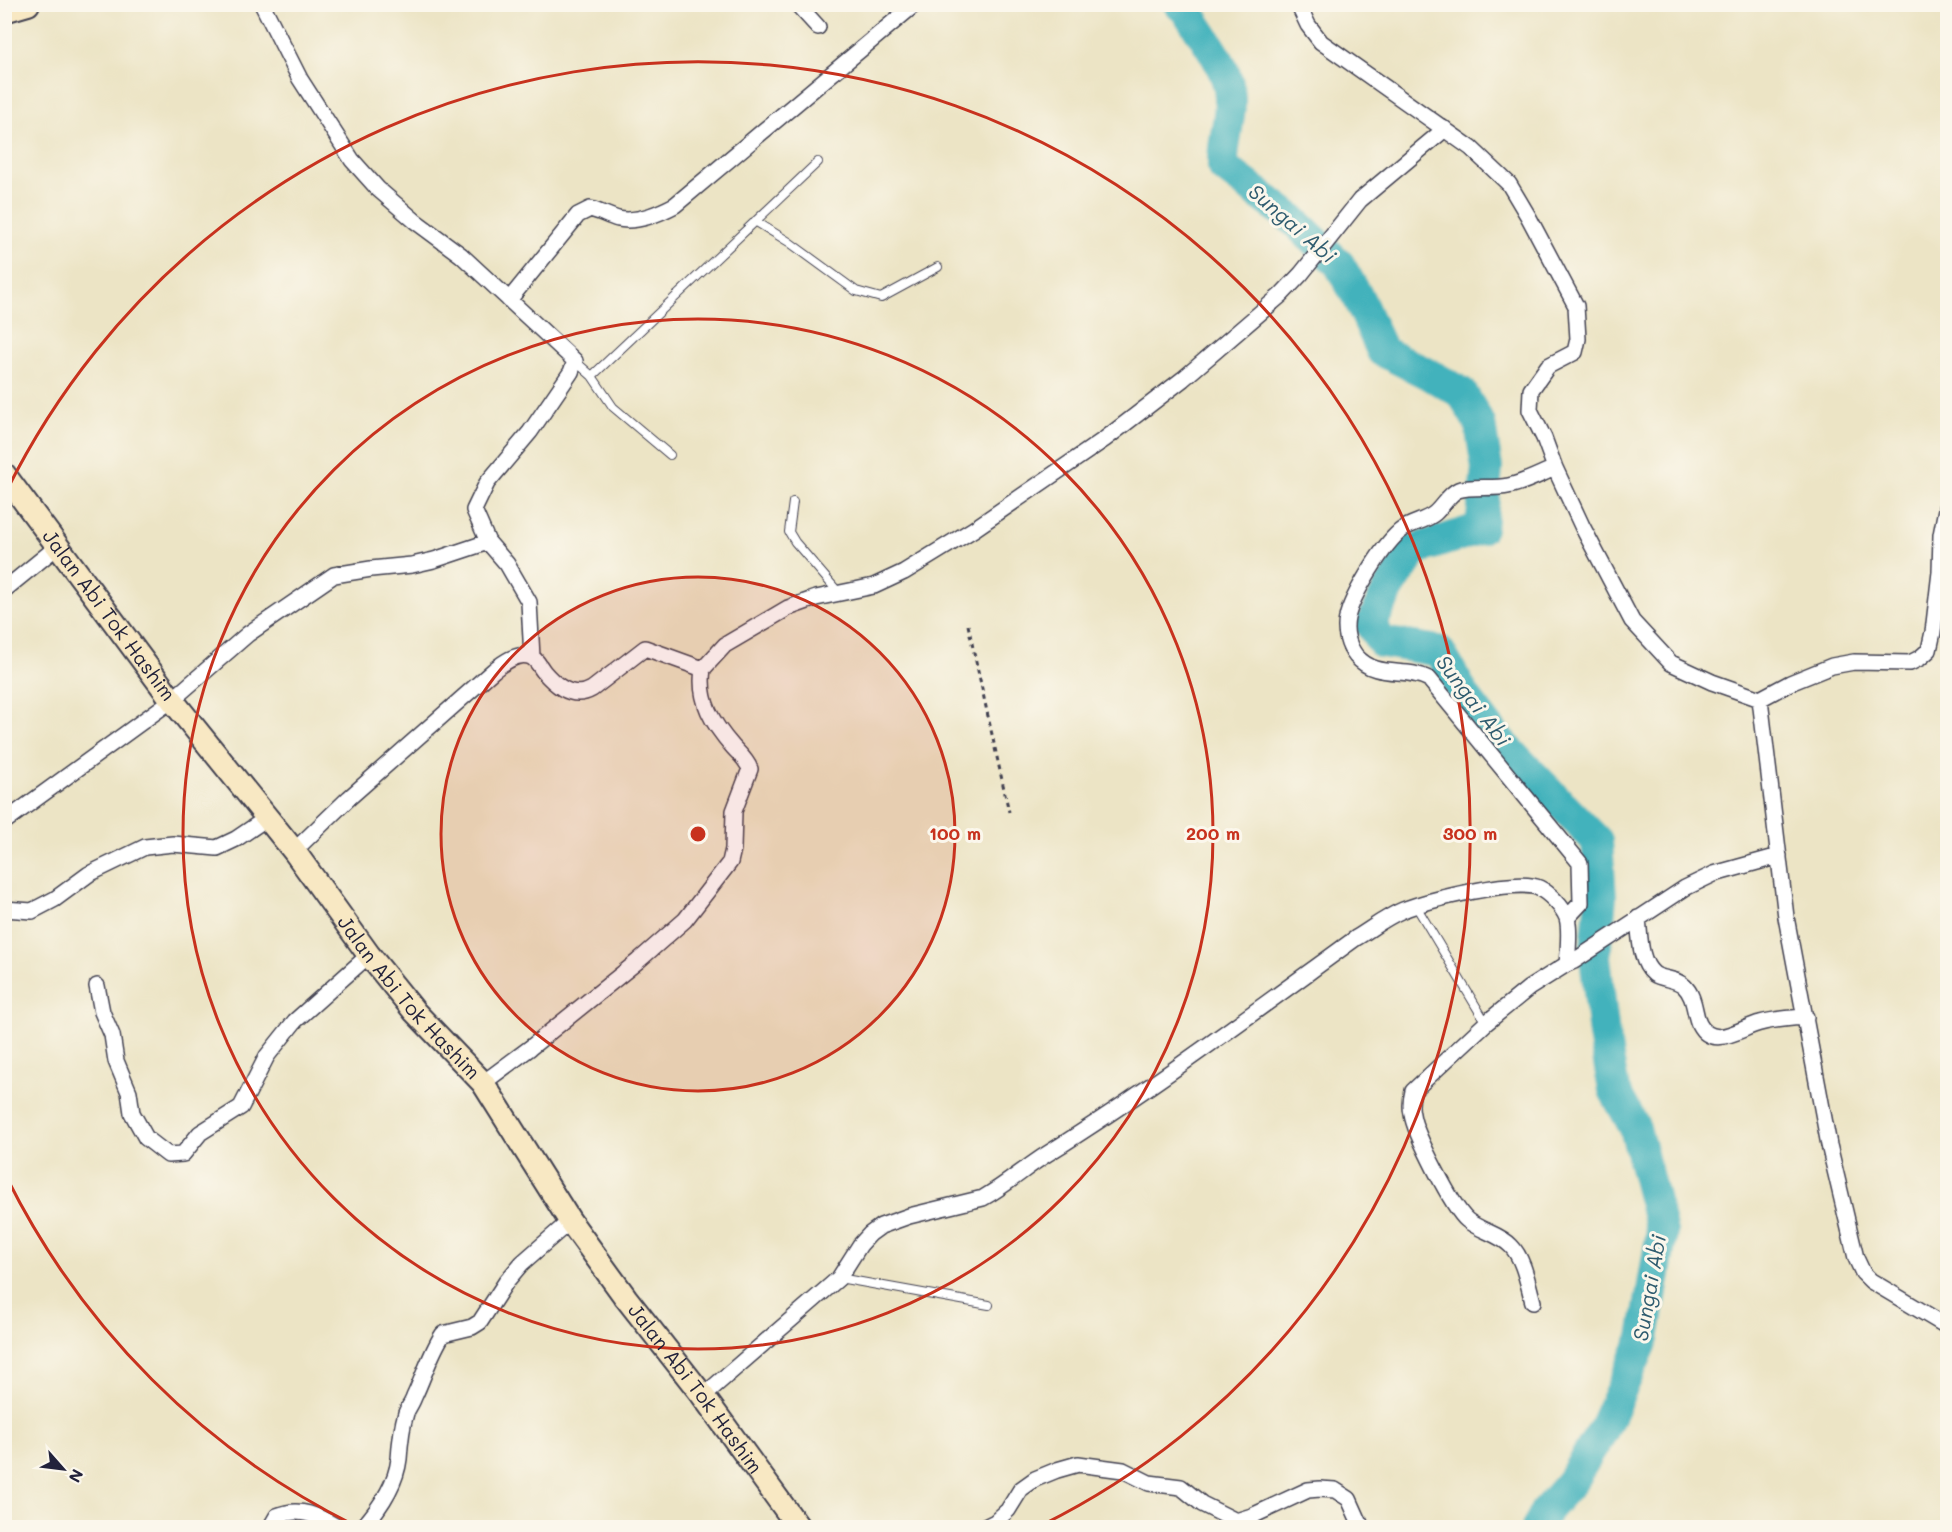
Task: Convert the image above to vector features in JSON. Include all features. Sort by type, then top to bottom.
[{"type":"main road","points":[[4,11],[28,4]]},
{"type":"main road","name":"Jalan Abi Tok Hashim","points":[[4,474],[172,700],[294,851],[369,955],[415,1012],[483,1083],[570,1221],[799,1527]]},
{"type":"street","points":[[261,4],[300,79],[352,160],[378,189],[460,255],[575,361],[571,372],[530,432],[487,483],[474,510],[488,542],[507,564],[529,602],[532,657]]},
{"type":"street","points":[[796,4],[818,27]]},
{"type":"street","points":[[509,300],[578,215],[590,208],[620,219],[641,218],[675,206],[915,4]]},
{"type":"street","points":[[1298,4],[1308,25],[1321,42],[1471,147],[1509,184],[1576,306],[1578,339],[1575,352],[1548,366],[1531,390],[1530,410],[1582,526],[1632,621],[1671,663],[1712,682],[1760,699],[1790,683],[1832,666],[1854,662],[1910,663],[1920,658],[1929,650],[1933,632],[1940,572],[1941,535],[1947,499]]},
{"type":"street","points":[[483,1083],[638,961],[685,920],[730,862],[733,849],[734,812],[750,769],[747,761],[715,723],[704,703],[701,684],[703,669],[725,645],[788,608],[816,598],[874,586],[904,572],[974,529],[1105,439],[1216,352],[1281,295],[1301,274],[1355,206],[1445,129]]},
{"type":"street","points":[[1555,468],[1507,486],[1458,490],[1434,514],[1403,528],[1374,565],[1349,612],[1347,636],[1351,649],[1358,658],[1380,672],[1422,676],[1428,679],[1580,863],[1581,903],[1567,918]]},
{"type":"street","points":[[4,822],[172,700],[248,634],[334,575],[434,561],[488,542]]},
{"type":"street","points":[[4,590],[58,546]]},
{"type":"street","points":[[294,851],[349,798],[494,670],[511,659],[522,655],[532,657],[560,687],[578,694],[591,689],[645,648],[703,669]]},
{"type":"street","points":[[1760,699],[1786,917],[1829,1145],[1856,1258],[1863,1273],[1871,1281],[1947,1327]]},
{"type":"street","points":[[4,909],[32,911],[55,899],[89,874],[145,847],[173,844],[217,848],[236,839],[267,818]]},
{"type":"street","points":[[1533,1302],[1518,1255],[1511,1245],[1472,1224],[1460,1214],[1440,1180],[1412,1116],[1413,1091],[1486,1023],[1529,988],[1684,888],[1714,873],[1779,856]]},
{"type":"street","points":[[703,1396],[838,1278],[860,1245],[881,1226],[909,1216],[983,1198],[993,1192],[1128,1102],[1383,920],[1448,896],[1524,885],[1538,887],[1555,901],[1567,918],[1567,964]]},
{"type":"street","points":[[1638,918],[1641,946],[1646,963],[1655,974],[1670,978],[1685,986],[1695,1005],[1699,1024],[1708,1033],[1723,1037],[1738,1033],[1757,1023],[1806,1017]]},
{"type":"street","points":[[97,986],[102,1012],[112,1035],[116,1061],[129,1092],[132,1113],[146,1138],[168,1155],[176,1155],[183,1154],[200,1133],[241,1107],[260,1066],[290,1027],[369,955]]},
{"type":"street","points":[[362,1527],[383,1501],[395,1476],[406,1411],[443,1334],[472,1327],[480,1322],[506,1282],[522,1263],[570,1221]]},
{"type":"street","points":[[983,1527],[995,1522],[1008,1510],[1021,1489],[1028,1484],[1057,1470],[1078,1464],[1123,1470],[1149,1483],[1181,1487],[1202,1504],[1236,1521],[1308,1490],[1335,1490],[1349,1499],[1362,1527]]},
{"type":"street","points":[[270,1527],[277,1516],[296,1510],[305,1511],[339,1527]]},
{"type":"lane","points":[[592,376],[818,162]]},
{"type":"lane","points":[[755,221],[789,242],[856,291],[881,298],[938,267]]},
{"type":"lane","points":[[575,361],[592,376],[613,407],[670,455]]},
{"type":"lane","points":[[793,502],[789,532],[840,594]]},
{"type":"lane","points":[[1416,906],[1486,1023]]},
{"type":"lane","points":[[838,1278],[989,1305]]},
{"type":"path","points":[[968,625],[1009,812]]},
{"type":"waterway","name":"Sungai Abi","points":[[1179,4],[1187,11],[1214,53],[1229,87],[1230,106],[1223,167],[1291,218],[1339,264],[1360,301],[1382,351],[1462,393],[1480,424],[1487,468],[1481,528],[1414,550],[1388,590],[1371,625],[1382,642],[1439,651],[1466,698],[1495,736],[1597,841],[1601,897],[1595,957],[1604,1035],[1614,1090],[1635,1128],[1662,1232],[1644,1338],[1603,1430],[1571,1482],[1545,1512],[1537,1528]]}]
